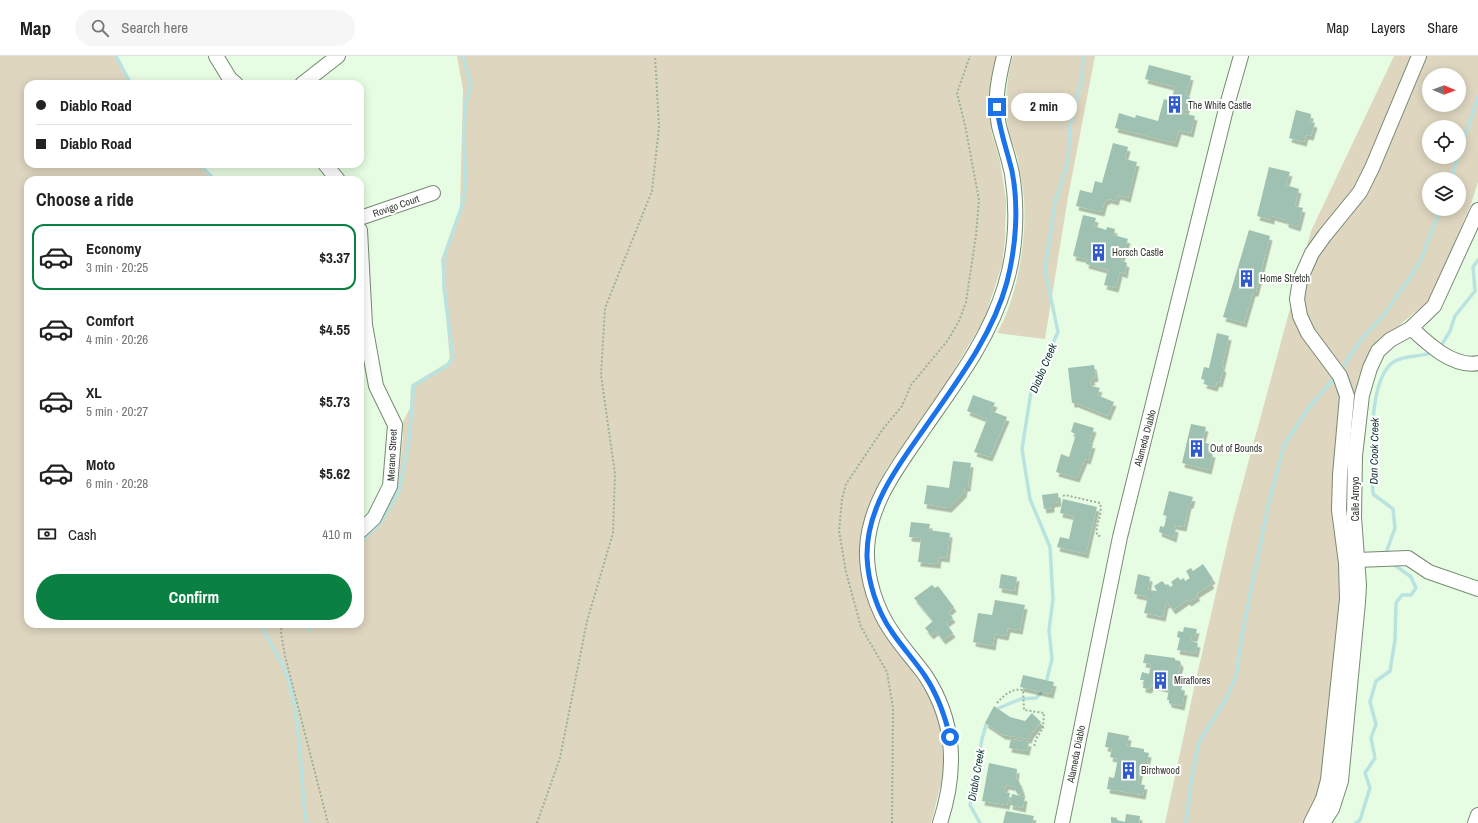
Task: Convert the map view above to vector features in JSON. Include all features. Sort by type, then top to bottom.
[{"type":"street","points":[[216,56],[231,80]]},
{"type":"street","points":[[307,80],[338,56]]},
{"type":"street","points":[[940,823],[948,797],[952,767],[952,749],[947,725],[925,676],[893,634],[883,618],[870,578],[867,548],[873,516],[885,488],[898,466],[976,351],[993,322],[1007,281],[1012,253],[1015,214],[1012,172],[1000,128],[997,107],[997,86],[1004,56]]},
{"type":"street","name":"Alameda Diablo","points":[[1062,823],[1120,536],[1241,56]]},
{"type":"street","points":[[1311,823],[1322,799],[1328,780],[1347,599],[1346,563],[1339,510],[1340,475],[1348,396],[1340,376],[1308,333],[1300,316],[1298,299],[1300,280],[1312,253],[1360,192],[1372,168],[1418,56]]},
{"type":"street","points":[[328,168],[335,176]]},
{"type":"street","name":"Rovigo Court","points":[[364,217],[433,193]]},
{"type":"street","name":"Calle Arroyo","points":[[1323,823],[1332,809],[1341,781],[1359,585],[1354,517],[1355,456],[1362,395],[1370,368],[1378,351],[1390,340],[1411,328],[1434,306],[1478,210]]},
{"type":"street","name":"Merano Street","points":[[364,305],[365,324],[376,386],[395,425],[390,486],[374,518],[364,527]]},
{"type":"street","points":[[1411,328],[1426,342],[1442,353],[1459,361],[1478,363]]},
{"type":"street","points":[[1357,560],[1408,558],[1430,572],[1478,590]]},
{"type":"street","points":[[1475,823],[1478,815]]},
{"type":"path","points":[[537,823],[560,758],[587,621],[613,533],[615,474],[601,375],[605,308],[652,191],[659,127],[655,56]]},
{"type":"path","points":[[892,823],[893,708],[890,686],[887,672],[861,627],[846,572],[839,531],[842,499],[846,484],[883,430],[902,406],[911,385],[948,340],[960,321],[966,302],[976,235],[978,200],[965,125],[957,93],[970,56]]},
{"type":"path","points":[[1063,496],[1066,495],[1100,503],[1100,514],[1096,530],[1097,535],[1102,537]]},
{"type":"path","points":[[282,628],[285,656],[328,823]]},
{"type":"path","points":[[997,703],[1014,690],[1023,690],[1024,710],[1044,713],[1043,728],[1036,739],[1034,747]]},
{"type":"shaded area","points":[[0,56],[114,56],[129,80],[24,80],[24,168],[202,168],[213,176],[24,176],[24,628],[364,628],[364,534],[381,516],[398,485],[403,436],[402,424],[410,408],[411,385],[450,361],[441,260],[460,207],[463,90],[457,56],[998,56],[991,78],[989,102],[992,134],[1000,161],[1006,200],[1005,240],[1002,265],[984,320],[943,388],[887,468],[870,503],[862,530],[860,563],[865,591],[874,616],[931,699],[941,729],[944,772],[931,823],[0,823]]},
{"type":"shaded area","points":[[1013,56],[1095,56],[1068,197],[1045,339],[997,333],[1004,319],[1015,286],[1022,250],[1025,216],[1023,190],[1017,157],[1009,133],[1007,120],[1006,102]]},
{"type":"shaded area","points":[[1394,56],[1478,56],[1478,182],[1471,204],[1466,216],[1466,172],[1422,172],[1422,216],[1466,216],[1430,300],[1402,323],[1376,349],[1360,375],[1352,409],[1346,504],[1347,532],[1320,823],[1165,823],[1233,519],[1311,231]]},
{"type":"building","name":"The White Castle","points":[[1149,65],[1191,76],[1186,96],[1190,97],[1186,111],[1183,110],[1182,113],[1195,116],[1191,133],[1179,130],[1175,143],[1115,128],[1119,113],[1135,118],[1136,115],[1158,121],[1164,99],[1171,101],[1175,87],[1145,79]]},
{"type":"building","points":[[1296,110],[1311,114],[1310,122],[1315,123],[1311,136],[1306,135],[1304,142],[1289,138]]},
{"type":"building","points":[[1113,143],[1128,147],[1125,159],[1137,162],[1128,198],[1118,195],[1116,201],[1109,199],[1105,201],[1102,212],[1076,206],[1080,190],[1092,193],[1095,181],[1102,183]]},
{"type":"building","points":[[1269,167],[1290,172],[1286,185],[1299,189],[1295,206],[1303,208],[1298,227],[1286,223],[1286,220],[1272,216],[1272,220],[1257,216]]},
{"type":"building","name":"Horsch Castle","points":[[1083,215],[1096,218],[1094,226],[1106,230],[1107,227],[1115,229],[1114,235],[1128,239],[1121,260],[1127,263],[1125,274],[1120,272],[1116,288],[1104,285],[1108,270],[1086,264],[1087,259],[1073,256]]},
{"type":"building","name":"Home Stretch","points":[[1249,230],[1270,236],[1256,292],[1253,292],[1244,323],[1223,317]]},
{"type":"building","points":[[1217,333],[1229,336],[1220,383],[1217,382],[1215,387],[1204,384],[1205,380],[1201,379],[1204,367],[1209,368]]},
{"type":"building","points":[[1094,365],[1096,377],[1092,378],[1093,381],[1090,381],[1091,386],[1100,388],[1097,395],[1114,402],[1108,416],[1076,403],[1072,403],[1068,368]]},
{"type":"building","points":[[973,395],[995,403],[991,411],[1007,417],[990,457],[974,452],[987,419],[967,411]]},
{"type":"building","points":[[1074,422],[1094,428],[1089,443],[1093,444],[1088,460],[1085,459],[1077,478],[1056,472],[1061,454],[1069,457],[1076,434],[1071,432]]},
{"type":"building","name":"Out of Bounds","points":[[1191,424],[1206,427],[1202,442],[1210,444],[1208,452],[1213,453],[1209,470],[1182,463]]},
{"type":"building","points":[[953,461],[971,463],[968,487],[965,487],[964,493],[949,508],[924,504],[927,485],[949,488]]},
{"type":"building","points":[[1169,491],[1193,497],[1191,504],[1189,504],[1184,527],[1173,525],[1173,527],[1176,528],[1174,538],[1159,532],[1160,526],[1164,527],[1167,516],[1163,515]]},
{"type":"building","points":[[1058,493],[1059,502],[1052,503],[1052,508],[1044,509],[1042,495]]},
{"type":"building","points":[[1063,499],[1097,507],[1086,554],[1057,547],[1060,537],[1069,539],[1074,516],[1060,513]]},
{"type":"building","points":[[911,522],[930,524],[929,530],[950,533],[947,558],[939,557],[938,564],[918,562],[921,538],[909,537]]},
{"type":"building","points":[[1203,564],[1213,579],[1210,581],[1212,584],[1196,594],[1198,596],[1189,602],[1187,600],[1173,610],[1168,603],[1166,604],[1163,617],[1144,613],[1148,597],[1134,594],[1138,574],[1150,577],[1148,590],[1157,591],[1154,586],[1162,581],[1170,587],[1173,585],[1171,582],[1178,577],[1180,580],[1184,578],[1185,581],[1190,578],[1186,571],[1191,568],[1193,571]]},
{"type":"building","points":[[1001,574],[1017,577],[1015,591],[999,588]]},
{"type":"building","points":[[932,585],[935,588],[938,586],[954,607],[948,612],[953,618],[946,623],[953,633],[943,640],[936,631],[931,635],[925,628],[933,621],[914,598]]},
{"type":"building","points":[[995,600],[1025,605],[1020,630],[1008,628],[1006,636],[995,634],[993,646],[973,642],[978,613],[992,615]]},
{"type":"building","points":[[1184,627],[1197,629],[1195,637],[1192,637],[1191,641],[1198,643],[1196,653],[1177,650],[1180,638],[1177,637],[1178,631],[1183,632]]},
{"type":"building","name":"Miraflores","points":[[1145,654],[1175,658],[1175,660],[1180,661],[1181,664],[1177,679],[1180,679],[1178,685],[1182,686],[1181,690],[1185,691],[1182,706],[1169,703],[1169,700],[1167,700],[1169,689],[1152,685],[1149,689],[1143,688],[1144,680],[1140,680],[1142,672],[1149,674],[1151,664],[1143,663]]},
{"type":"building","points":[[1023,675],[1054,682],[1051,694],[1020,687]]},
{"type":"building","points":[[994,706],[1010,717],[1025,721],[1032,713],[1041,722],[1031,734],[1029,739],[1003,735],[985,723]]},
{"type":"building","name":"Birchwood","points":[[1108,732],[1129,736],[1127,746],[1144,749],[1144,752],[1149,753],[1147,763],[1142,762],[1138,784],[1145,785],[1143,795],[1107,789],[1109,777],[1114,778],[1118,759],[1110,757],[1112,748],[1105,747]]},
{"type":"building","points":[[1011,739],[1029,742],[1027,751],[1009,748]]},
{"type":"building","points":[[989,763],[1017,769],[1016,779],[1019,781],[1023,793],[1017,794],[1015,787],[1006,785],[1004,792],[1010,793],[1007,805],[982,801]]},
{"type":"building","points":[[1012,794],[1025,797],[1023,808],[1010,805]]},
{"type":"building","points":[[1006,811],[1034,816],[1032,823],[1003,823]]},
{"type":"building","points":[[1126,814],[1140,816],[1139,823],[1111,822],[1111,817],[1125,822]]},
{"type":"waterway","points":[[116,56],[129,80]]},
{"type":"waterway","points":[[364,539],[381,522],[399,491],[409,440],[414,385],[447,366],[453,357],[444,288],[444,263],[445,254],[462,206],[466,185],[464,139],[465,107],[471,85],[463,56]]},
{"type":"waterway","name":"Diablo Creek","points":[[1047,679],[1052,659],[1049,630],[1053,599],[1050,547],[1030,499],[1022,449],[1031,392],[1058,332],[1045,270],[1055,202],[1068,161],[1070,126],[1082,77],[1083,56]]},
{"type":"waterway","points":[[1466,134],[1478,97]]},
{"type":"waterway","points":[[1453,172],[1456,164]]},
{"type":"waterway","points":[[203,168],[211,176]]},
{"type":"waterway","points":[[1340,371],[1360,341],[1386,312],[1415,270],[1423,255],[1437,216]]},
{"type":"waterway","name":"Dan Cook Creek","points":[[1441,346],[1450,331],[1455,316],[1475,291],[1473,267],[1478,260]]},
{"type":"waterway","name":"Dan Cook Creek","points":[[1389,555],[1387,550],[1395,528],[1393,509],[1373,494],[1372,443],[1375,402],[1379,384],[1386,370],[1395,361],[1434,352]]},
{"type":"waterway","points":[[1186,823],[1192,776],[1199,742],[1227,697],[1236,677],[1242,634],[1268,507],[1284,445],[1307,410],[1336,376]]},
{"type":"waterway","name":"Dan Cook Creek","points":[[1356,823],[1360,820],[1370,788],[1365,773],[1375,758],[1371,738],[1376,724],[1370,702],[1376,681],[1390,671],[1395,640],[1396,603],[1402,595],[1411,595],[1416,588],[1411,577],[1392,563]]},
{"type":"waterway","points":[[264,628],[286,672],[292,696],[298,729],[307,823]]},
{"type":"waterway","name":"Diablo Creek","points":[[999,708],[1021,699],[1036,698],[1041,693]]},
{"type":"waterway","name":"Diablo Creek","points":[[980,823],[970,805],[986,725]]},
{"type":"place","name":"The White Castle","points":[[1175,105]]},
{"type":"place","name":"Horsch Castle","points":[[1099,252]]},
{"type":"place","name":"Home Stretch","points":[[1247,278]]},
{"type":"place","name":"Out of Bounds","points":[[1197,448]]},
{"type":"place","name":"Miraflores","points":[[1161,680]]},
{"type":"place","name":"Birchwood","points":[[1128,770]]},
{"type":"route","points":[[950,737],[941,709],[925,676],[890,630],[883,618],[870,578],[867,548],[869,529],[877,505],[885,488],[913,443],[956,381],[990,328],[1007,281],[1010,269],[1014,232],[1014,196],[1012,172],[1000,128],[997,107]]}]
